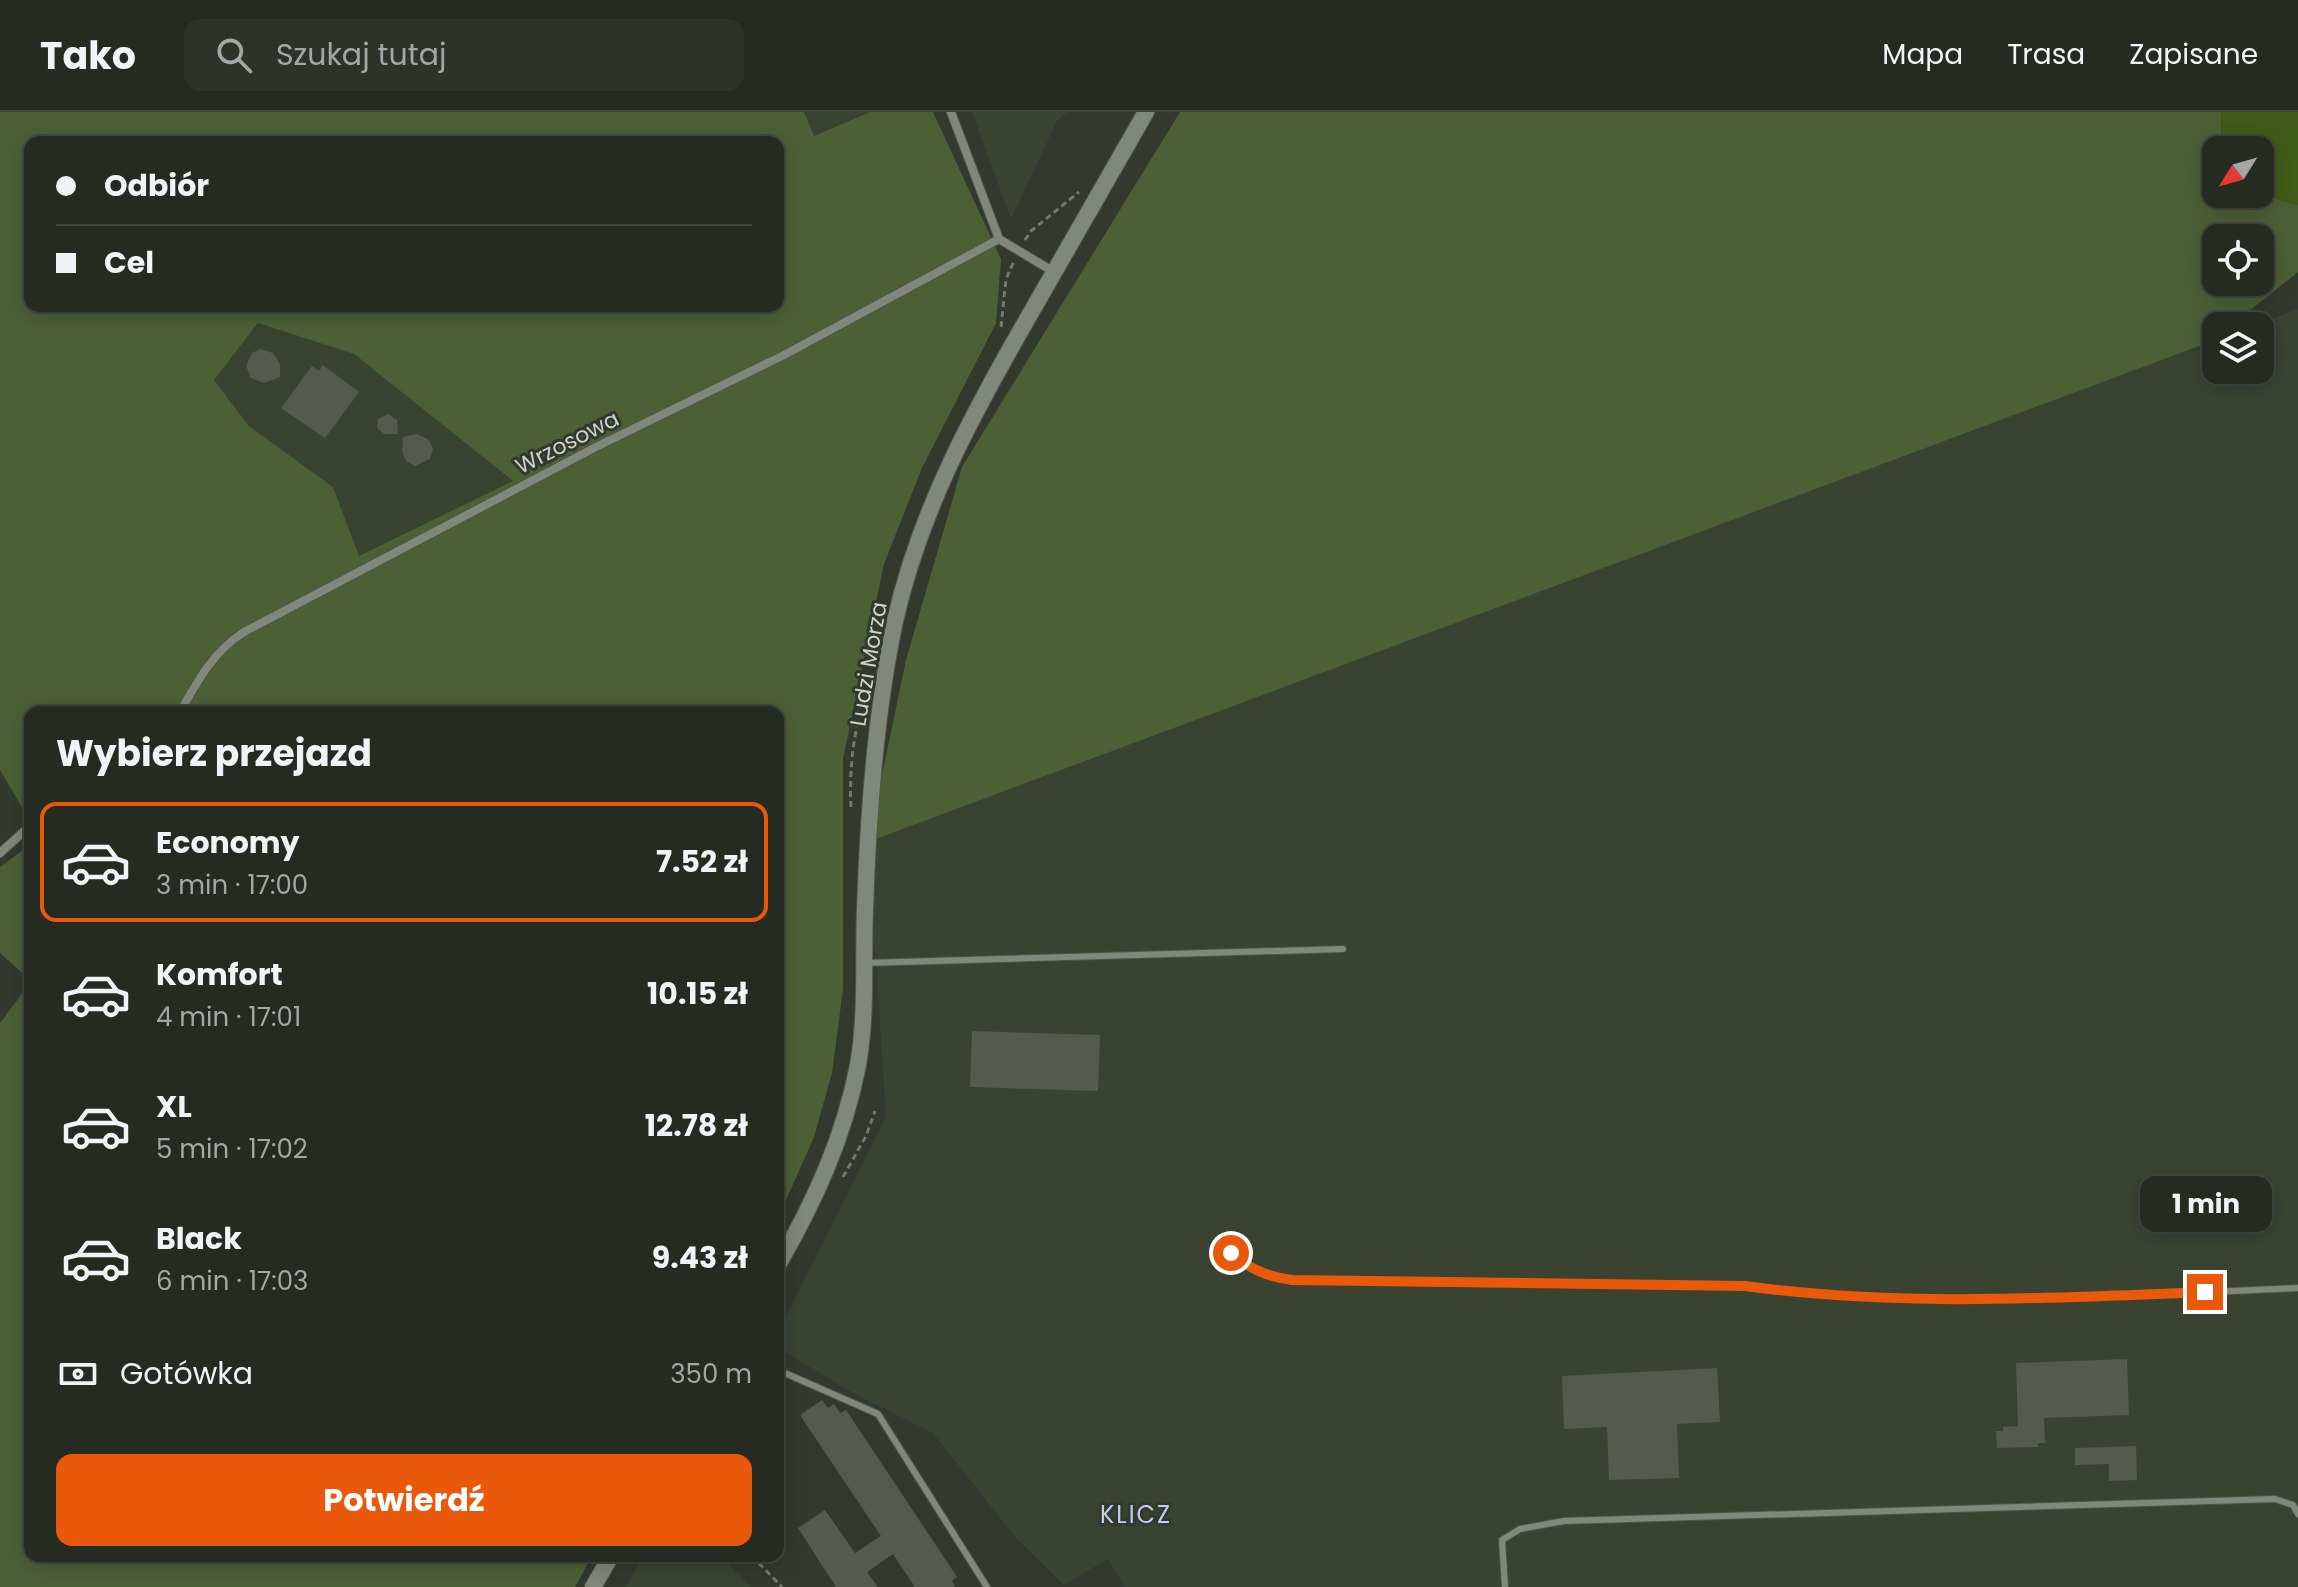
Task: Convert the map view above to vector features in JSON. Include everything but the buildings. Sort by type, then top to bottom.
[{"type":"street","points":[[951,112],[999,239],[1054,272]]},
{"type":"street","name":"Ludzi Morza","points":[[784,1253],[828,1168],[844,1123],[858,1062],[864,1012],[865,900],[875,758],[890,651],[908,572],[950,461],[973,413],[1146,112]]},
{"type":"street","name":"Wrzosowa","points":[[184,706],[210,662],[225,645],[244,632],[582,454],[784,355],[999,239]]},
{"type":"street","points":[[0,853],[24,831]]},
{"type":"street","points":[[593,1587],[608,1562]]},
{"type":"lane","points":[[865,963],[1343,949]]},
{"type":"lane","points":[[1231,1253],[1247,1266],[1274,1277],[1292,1280],[1745,1286],[1804,1294],[2028,1299],[2298,1288]]},
{"type":"lane","points":[[784,1373],[878,1414],[987,1587]]},
{"type":"lane","points":[[1505,1587],[1502,1540],[1520,1529],[1564,1521],[2275,1499],[2293,1505],[2298,1514]]},
{"type":"path","points":[[999,331],[1004,319],[1006,279],[1018,252],[1031,231],[1087,185]]},
{"type":"path","points":[[852,812],[850,783],[854,735],[864,696]]},
{"type":"path","points":[[841,1181],[866,1136],[875,1111]]},
{"type":"path","points":[[758,1562],[782,1587]]},
{"type":"shaded area","points":[[0,112],[804,112],[814,136],[870,112],[933,112],[1001,259],[996,323],[922,468],[884,564],[843,759],[843,989],[832,1073],[814,1137],[784,1204],[784,706],[24,706],[24,811],[0,770]],"holes":[[[258,323],[354,354],[513,481],[359,556],[333,487],[249,426],[214,380]]]},
{"type":"shaded area","points":[[804,112],[870,112],[813,136]]},
{"type":"shaded area","points":[[972,112],[1067,112],[1057,121],[1011,219]]},
{"type":"shaded area","points":[[1180,112],[2221,112],[2222,136],[2202,136],[2202,208],[2274,208],[2274,198],[2298,205],[2298,272],[2274,291],[2274,224],[2202,224],[2202,296],[2268,296],[2248,312],[2202,312],[2202,345],[868,842],[906,660],[962,467]]},
{"type":"shaded area","points":[[2221,112],[2298,112],[2298,205],[2274,198],[2274,136],[2222,136]]},
{"type":"shaded area","points":[[2298,309],[2298,1587],[1125,1587],[1108,1559],[1064,1585],[1015,1537],[933,1433],[855,1394],[784,1352],[784,1321],[886,1117],[868,842],[2202,344],[2202,384],[2274,384],[2274,318]]},
{"type":"shaded area","points":[[258,322],[354,354],[513,481],[359,557],[333,487],[249,426],[214,380]]},
{"type":"shaded area","points":[[24,849],[24,975],[0,953],[0,867]]},
{"type":"shaded area","points":[[24,991],[24,1562],[589,1562],[575,1587],[0,1587],[0,1023]]},
{"type":"shaded area","points":[[640,1562],[727,1562],[751,1587],[625,1587]]},
{"type":"district","name":"KLICZ","points":[[1136,1515]]},
{"type":"route","points":[[1231,1253],[1247,1266],[1274,1277],[1292,1280],[1745,1286],[1804,1294],[2028,1299],[2205,1292]]}]
